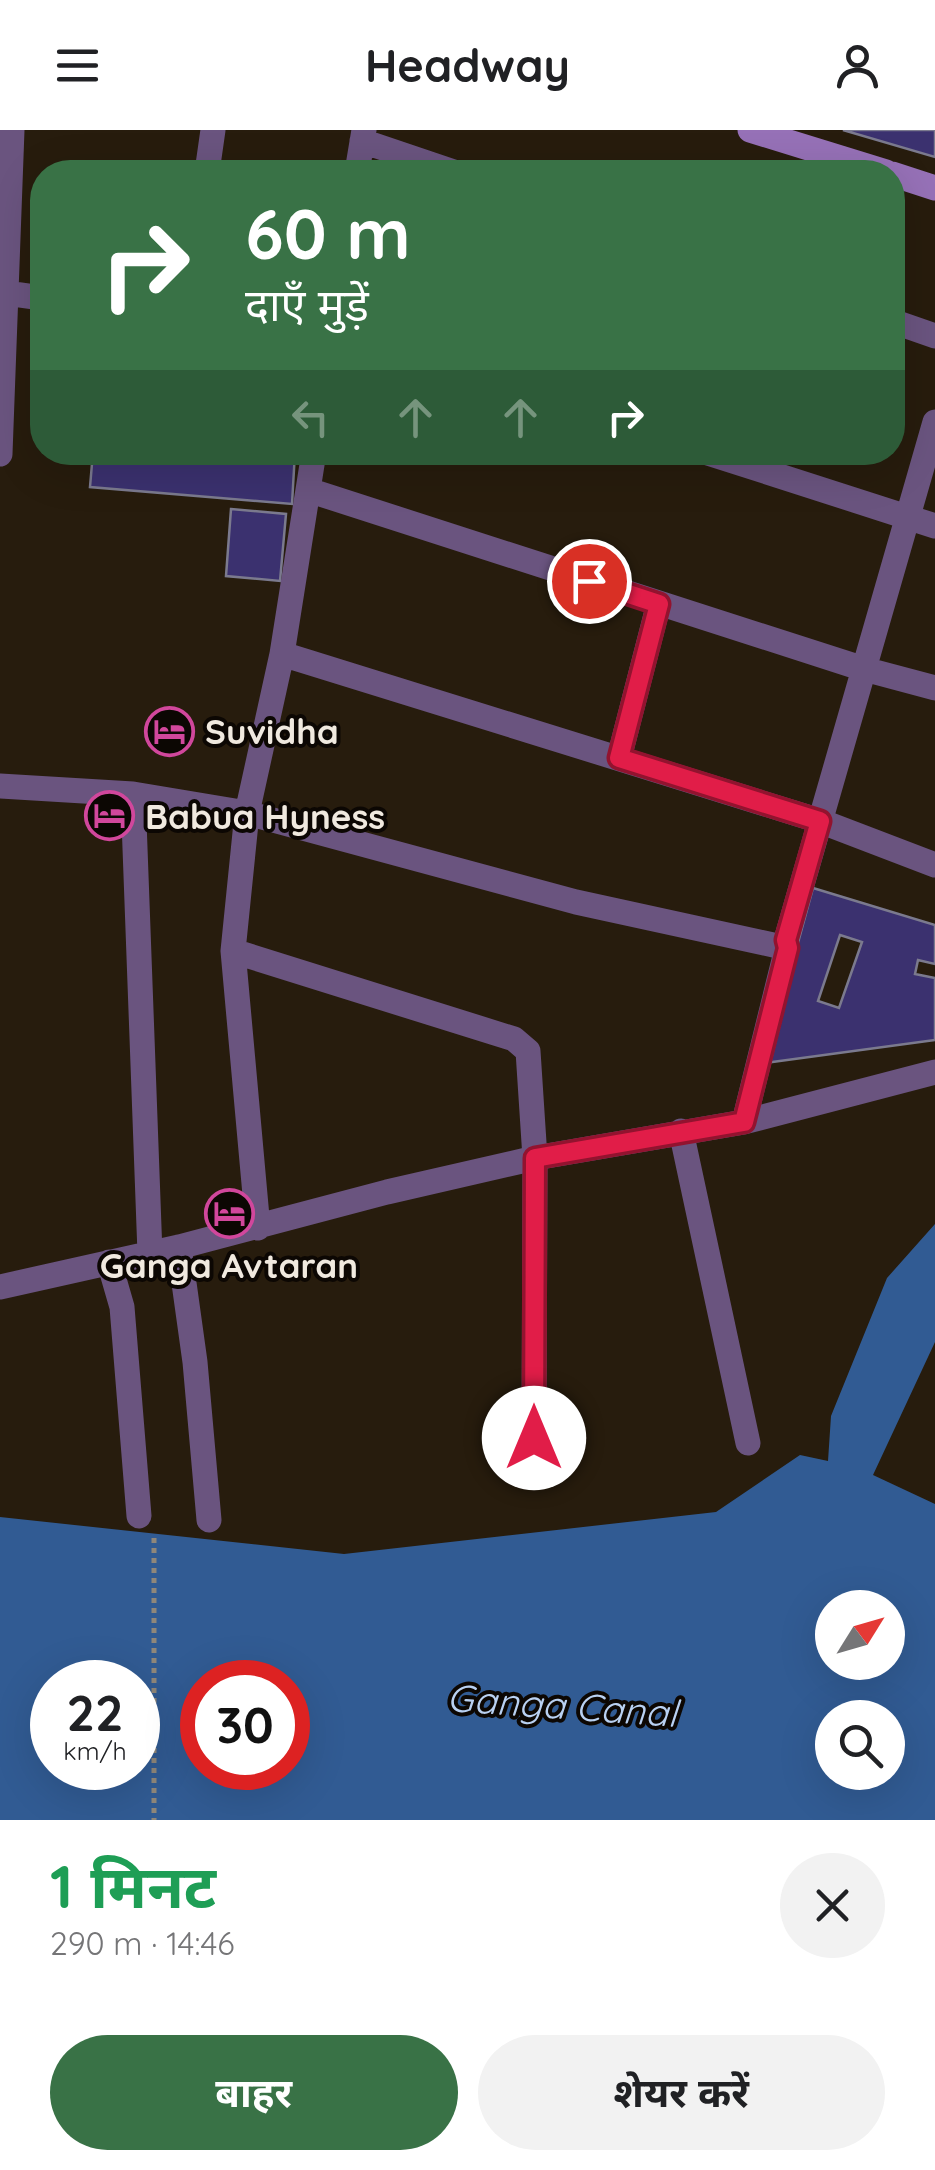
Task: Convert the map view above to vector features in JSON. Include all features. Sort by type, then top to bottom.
[{"type":"main road","points":[[750,130],[845,160]]},
{"type":"main road","points":[[905,179],[935,188]]},
{"type":"street","points":[[0,454],[12,130]]},
{"type":"street","points":[[208,160],[213,130]]},
{"type":"street","points":[[363,136],[424,160]]},
{"type":"street","points":[[6,293],[30,296]]},
{"type":"street","points":[[905,326],[935,336]]},
{"type":"street","points":[[744,1122],[788,948],[786,940],[935,422]]},
{"type":"street","points":[[258,1228],[233,951],[247,814],[282,654],[312,465]]},
{"type":"street","points":[[747,465],[935,526]]},
{"type":"street","points":[[308,490],[864,669],[935,688]]},
{"type":"street","points":[[619,758],[659,604]]},
{"type":"street","points":[[282,654],[820,821],[935,864]]},
{"type":"street","points":[[0,786],[133,794],[247,814],[576,902],[788,948]]},
{"type":"street","points":[[133,794],[150,1254]]},
{"type":"street","points":[[233,951],[514,1039],[528,1051],[535,1158],[534,1438]]},
{"type":"street","points":[[0,1287],[258,1228],[387,1192],[535,1158],[744,1122],[935,1072]]},
{"type":"street","points":[[681,1131],[748,1443]]},
{"type":"street","points":[[179,1247],[209,1520]]},
{"type":"street","points":[[109,1262],[122,1307],[146,1517]]},
{"type":"path","points":[[146,1517],[154,1820]]},
{"type":"water","name":"Ganga Canal","points":[[935,1224],[935,1342],[873,1475],[935,1504],[935,1820],[0,1820],[0,1517],[344,1554],[716,1512],[800,1455],[828,1461],[831,1416],[887,1278]]},
{"type":"building","points":[[843,130],[935,130],[935,157]]},
{"type":"building","points":[[92,465],[294,465],[292,504],[90,487]]},
{"type":"building","points":[[231,509],[286,514],[280,581],[226,576]]},
{"type":"building","points":[[813,888],[935,925],[935,964],[918,960],[915,974],[935,978],[935,1040],[765,1063]],"holes":[[[840,935],[862,942],[839,1008],[818,1001]]]},
{"type":"place","name":"Suvidha","points":[[170,731]]},
{"type":"place","name":"Babua Hyness","points":[[110,816]]},
{"type":"place","name":"Ganga Avtaran","points":[[229,1213]]},
{"type":"route","points":[[534,1438],[535,1158],[744,1122],[788,948],[786,940],[820,821],[619,758],[659,604],[589,581]]}]
